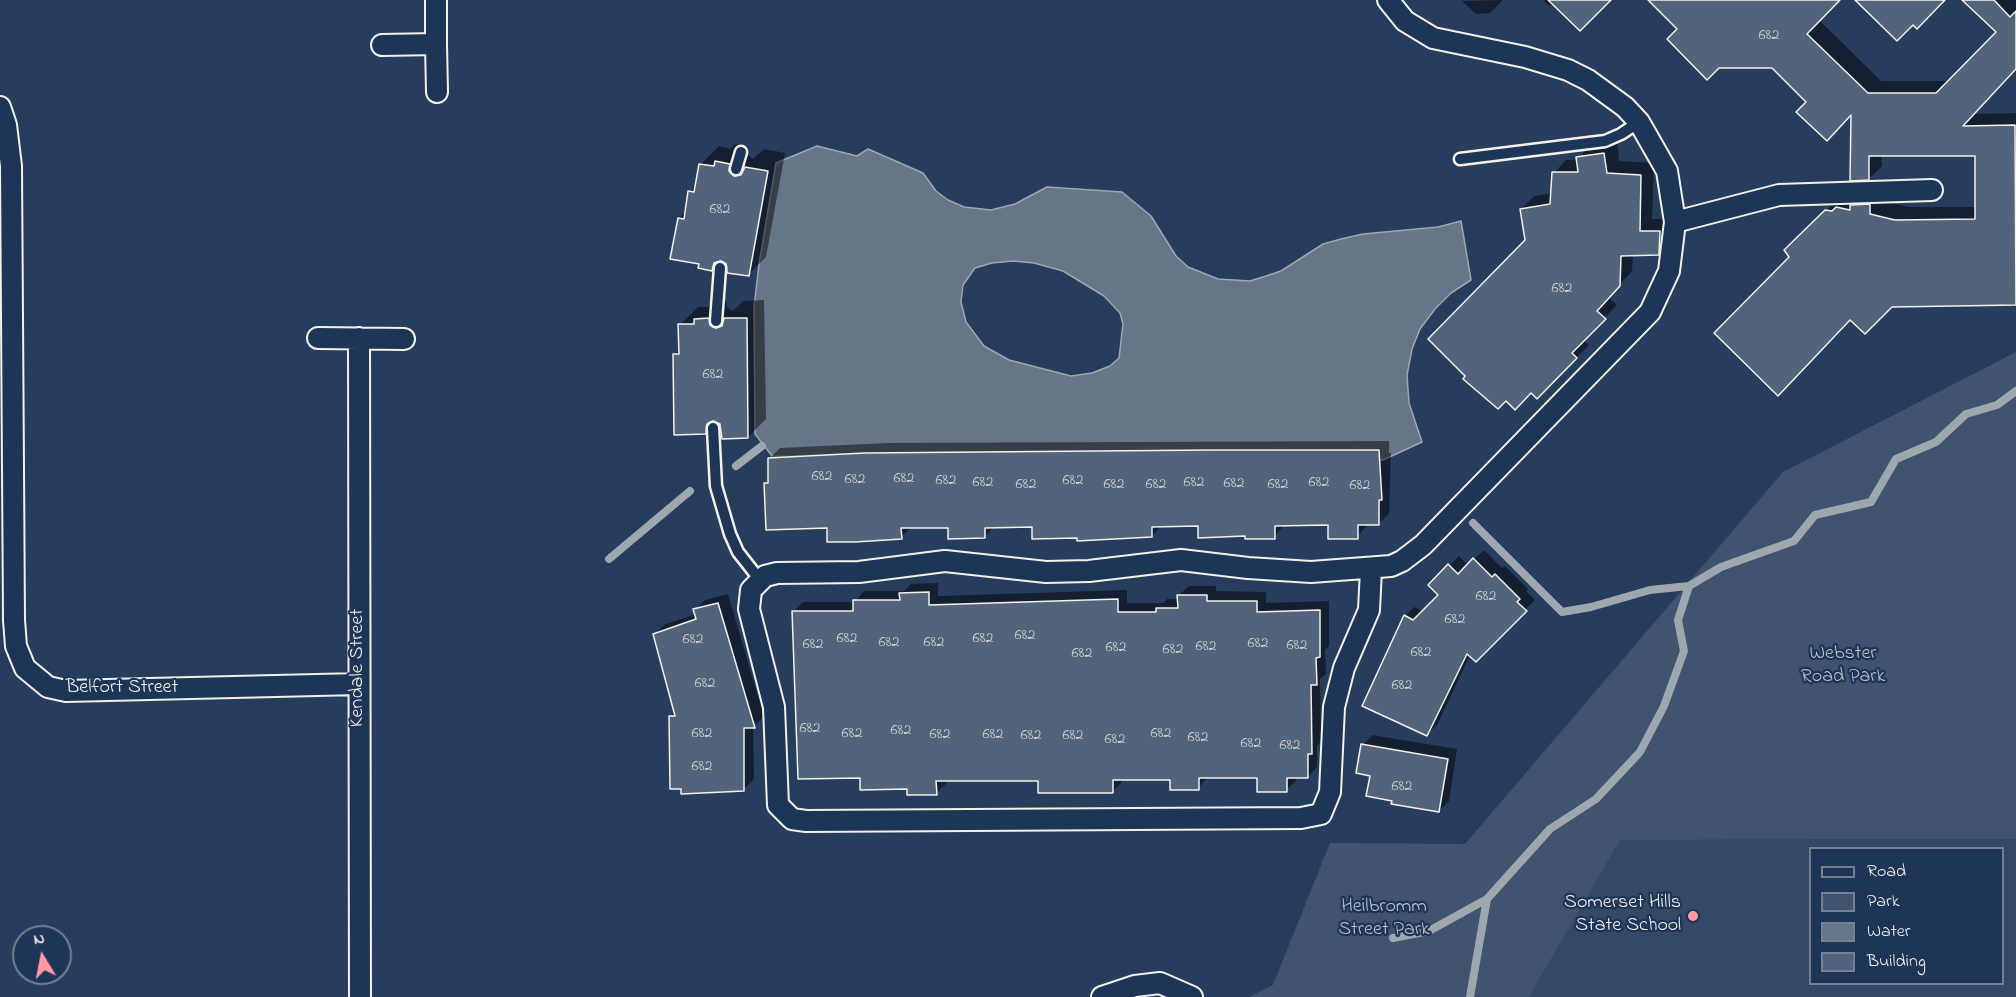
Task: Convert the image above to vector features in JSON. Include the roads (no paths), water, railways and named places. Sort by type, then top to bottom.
[{"type":"street","points":[[436,0],[437,92]]},
{"type":"street","points":[[1371,569],[1369,610],[1344,668],[1334,707],[1329,800],[1321,814],[1301,818],[806,821],[792,819],[782,811],[776,799],[774,707],[749,609],[751,590],[760,580],[777,573],[838,573],[945,561],[1046,572],[1089,571],[1181,560],[1284,571],[1371,569],[1391,566],[1413,554],[1644,319],[1657,299],[1669,271],[1675,222],[1667,171],[1639,122],[1625,107],[1588,80],[1568,70],[1531,59],[1433,38],[1405,21],[1388,0]]},
{"type":"street","points":[[382,45],[436,44]]},
{"type":"street","name":"Belfort Street","points":[[0,107],[6,125],[11,166],[14,620],[16,646],[25,669],[48,687],[66,691],[359,684]]},
{"type":"street","points":[[1675,222],[1779,195],[1932,190]]},
{"type":"street","points":[[318,338],[404,339]]},
{"type":"street","name":"Kendale Street","points":[[359,338],[360,997]]},
{"type":"street","points":[[1102,997],[1135,986],[1160,983],[1192,997]]},
{"type":"lane","points":[[1460,159],[1605,141],[1639,122]]},
{"type":"lane","points":[[736,169],[741,152]]},
{"type":"lane","points":[[716,321],[720,268]]},
{"type":"lane","points":[[713,428],[716,486],[730,534],[738,552],[760,580]]},
{"type":"water","points":[[817,146],[857,156],[868,149],[923,173],[936,191],[948,200],[964,207],[991,210],[1015,204],[1047,187],[1122,192],[1151,216],[1176,256],[1188,267],[1218,279],[1250,281],[1266,276],[1281,271],[1323,244],[1341,239],[1363,234],[1438,227],[1461,221],[1471,280],[1451,293],[1435,309],[1420,329],[1412,349],[1407,375],[1409,403],[1422,442],[1383,460],[772,456],[755,434],[754,307],[776,163]],"holes":[[[1013,261],[1034,263],[1063,271],[1104,296],[1120,313],[1123,324],[1119,358],[1110,366],[1092,373],[1071,376],[1009,360],[984,346],[966,322],[961,302],[963,285],[975,268],[992,263]]]},
{"type":"waterway","points":[[1393,938],[1429,931],[1487,899],[1550,829],[1596,799],[1640,752],[1664,706],[1684,651],[1678,620],[1689,586],[1721,567],[1794,541],[1815,515],[1871,502],[1896,459],[1936,442],[1966,414],[1997,405],[2016,391]]},
{"type":"waterway","points":[[736,466],[762,446]]},
{"type":"waterway","points":[[609,559],[690,491]]},
{"type":"waterway","points":[[1473,523],[1562,612],[1591,607],[1650,590],[1689,586]]},
{"type":"waterway","points":[[1470,997],[1487,899]]},
{"type":"place","name":"Somerset Hills State School","points":[[1693,916]]},
{"type":"park label","name":"Webster Road Park","points":[[1843,666]]},
{"type":"park label","name":"Heilbromm Street Park","points":[[1384,920]]}]
